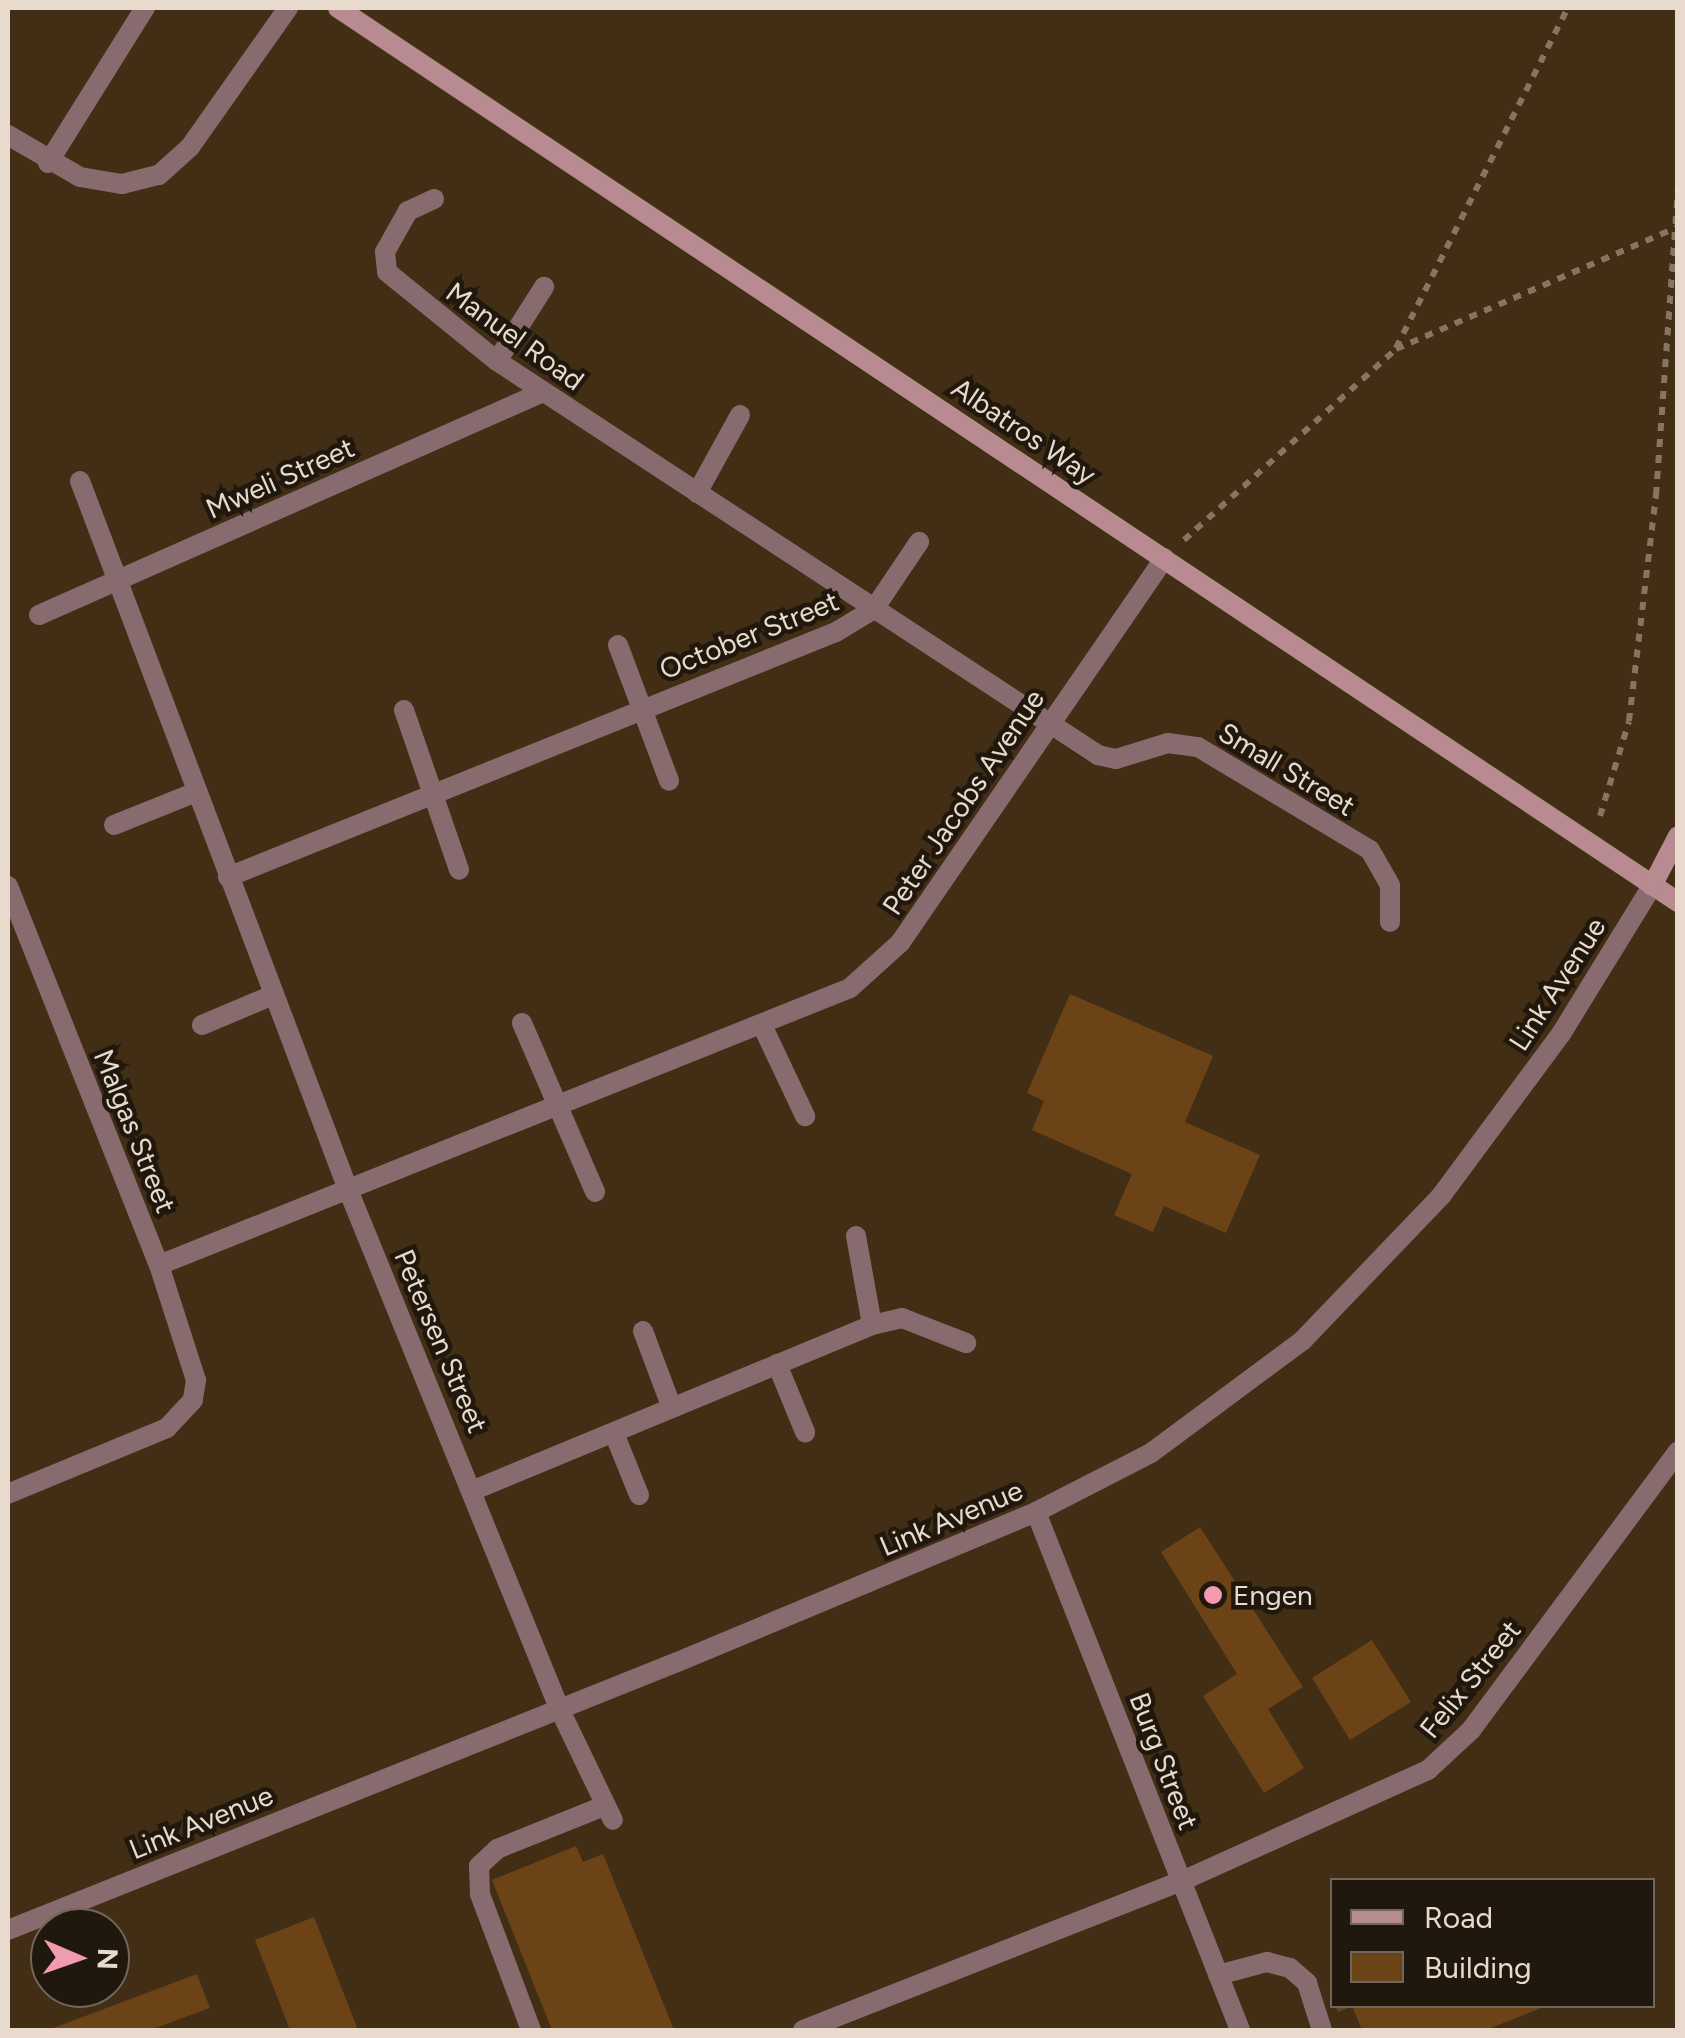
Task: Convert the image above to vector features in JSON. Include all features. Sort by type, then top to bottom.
[{"type":"street","points":[[48,163],[145,8]]},
{"type":"street","points":[[8,135],[48,163],[102,183],[158,175],[190,147],[288,8]]},
{"type":"street","name":"Albatros Way","points":[[338,8],[1678,902]]},
{"type":"street","name":"Manuel Road","points":[[434,199],[408,211],[385,252],[386,272],[543,392],[1048,725]]},
{"type":"street","points":[[497,360],[544,288]]},
{"type":"street","name":"Mweli Street","points":[[40,615],[543,392]]},
{"type":"street","points":[[697,493],[740,415]]},
{"type":"street","name":"Petersen Street","points":[[80,481],[114,582],[349,1192],[560,1708],[609,1813],[497,1848],[479,1866],[480,1894],[532,2030]]},
{"type":"street","points":[[874,609],[919,542]]},
{"type":"street","name":"Peter Jacobs Avenue","points":[[159,1264],[349,1192],[850,988],[886,956],[1165,558]]},
{"type":"street","name":"October Street","points":[[228,877],[815,642],[874,609]]},
{"type":"street","name":"October Street","points":[[618,645],[669,781]]},
{"type":"street","points":[[404,710],[459,870]]},
{"type":"street","name":"Small Street","points":[[1048,725],[1106,758],[1168,743],[1211,754],[1370,850],[1390,886],[1390,922]]},
{"type":"street","points":[[114,825],[196,792]]},
{"type":"street","name":"Link Avenue","points":[[8,1930],[1036,1512],[1095,1486],[1230,1400],[1372,1274],[1441,1196],[1561,1034],[1652,886],[1678,836]]},
{"type":"street","name":"Malgas Street","points":[[8,886],[159,1264],[194,1368],[193,1400],[167,1428],[8,1494]]},
{"type":"street","points":[[202,1025],[273,995]]},
{"type":"street","points":[[522,1023],[594,1192]]},
{"type":"street","points":[[762,1025],[805,1116]]},
{"type":"street","points":[[856,1236],[872,1325]]},
{"type":"street","points":[[474,1490],[872,1325],[902,1318],[966,1342]]},
{"type":"street","points":[[643,1331],[672,1408]]},
{"type":"street","points":[[777,1364],[806,1432]]},
{"type":"street","points":[[614,1433],[640,1494]]},
{"type":"street","name":"Felix Street","points":[[803,2030],[1182,1882],[1402,1784],[1448,1753],[1678,1451]]},
{"type":"street","name":"Burg Street","points":[[1036,1512],[1240,2030]]},
{"type":"street","points":[[1218,1975],[1267,1962],[1290,1968],[1307,1984],[1322,2030]]},
{"type":"path","points":[[1396,349],[1568,8]]},
{"type":"path","points":[[1591,845],[1631,702],[1656,495],[1678,189]]},
{"type":"path","points":[[1165,558],[1396,349],[1674,229]]},
{"type":"building","points":[[1070,994],[1213,1056],[1185,1122],[1260,1155],[1226,1233],[1164,1206],[1153,1232],[1114,1215],[1132,1174],[1032,1130],[1044,1101],[1027,1093]]},
{"type":"building","points":[[1200,1527],[1303,1687],[1268,1709],[1304,1768],[1264,1793],[1203,1696],[1237,1674],[1161,1552]]},
{"type":"building","points":[[1372,1640],[1411,1702],[1350,1740],[1312,1678]]},
{"type":"building","points":[[576,1846],[583,1862],[603,1854],[674,2030],[552,2030],[492,1880]]},
{"type":"building","points":[[314,1917],[358,2030],[290,2030],[255,1940]]},
{"type":"building","points":[[197,1974],[210,2008],[150,2030],[48,2030],[107,2008],[130,2008],[130,1999]]},
{"type":"building","points":[[1353,2008],[1541,2008],[1486,2030],[1362,2030]]},
{"type":"place","name":"Engen","points":[[1213,1595]]}]
